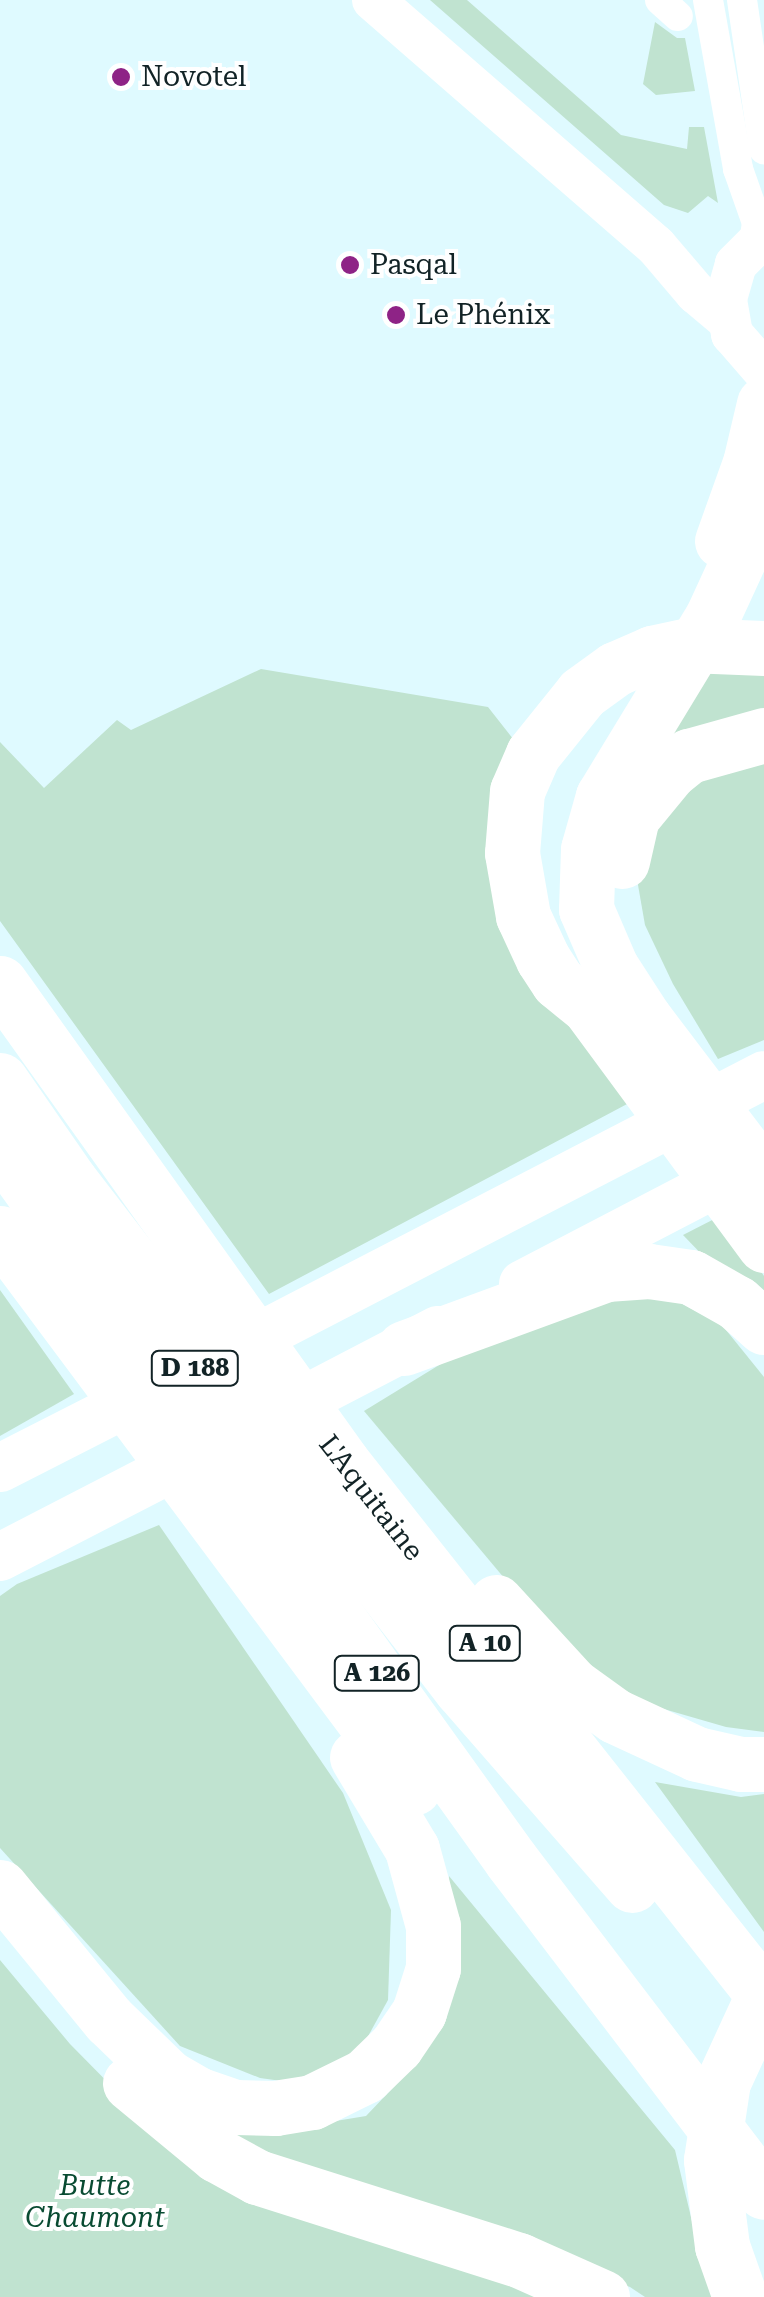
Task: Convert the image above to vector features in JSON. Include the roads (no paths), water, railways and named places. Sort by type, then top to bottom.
[{"type":"highway","points":[[588,1006],[564,936],[560,836],[577,785],[701,591],[744,482],[764,404]]},
{"type":"highway","points":[[764,504],[712,617],[603,796],[588,848],[586,909],[611,967],[764,1176]]},
{"type":"highway","points":[[764,648],[689,645],[652,653],[615,669],[582,693],[533,754],[517,791],[512,853],[522,916],[542,960],[558,982],[588,1006],[764,1244]]},
{"type":"highway","points":[[722,1118],[702,1062],[624,932],[618,905],[620,878],[632,816],[669,772],[689,756],[764,736]]},
{"type":"highway","name":"L'Aquitaine","points":[[0,983],[342,1462],[764,1994]]},
{"type":"highway","name":"A 126","points":[[0,1080],[82,1196],[461,1689],[764,2032]]},
{"type":"highway","name":"A 126","points":[[0,1147],[511,1860],[764,2192]]},
{"type":"highway","points":[[0,1234],[298,1633],[580,1999],[764,2216]]},
{"type":"highway","points":[[404,1348],[606,1274],[648,1271],[691,1277],[737,1303],[764,1328]]},
{"type":"highway","points":[[212,1285],[246,1304],[369,1457],[572,1684],[616,1716],[659,1740],[697,1754],[764,1764]]},
{"type":"highway","points":[[0,1887],[109,2020],[168,2077],[197,2094],[236,2107],[275,2108],[312,2102],[365,2076],[396,2046],[419,2012],[433,1968],[433,1926],[412,1848],[324,1706],[298,1633]]},
{"type":"highway","points":[[0,1933],[134,2087],[217,2155],[257,2177],[519,2260],[602,2297]]},
{"type":"highway","points":[[737,2291],[714,2208],[711,2160],[715,2115],[734,2049],[764,1994]]},
{"type":"main road","name":"D 188","points":[[14,1461],[764,1075]]},
{"type":"main road","name":"D 188","points":[[0,1557],[764,1159]]},
{"type":"street","points":[[373,0],[656,246],[696,293],[727,319]]},
{"type":"street","points":[[708,0],[738,169],[757,223],[751,247],[726,300],[727,319],[740,349],[764,370]]},
{"type":"street","points":[[742,0],[764,149]]},
{"type":"street","points":[[656,246],[703,263],[751,247]]},
{"type":"place","name":"Novotel","points":[[121,77]]},
{"type":"place","name":"Pasqal","points":[[350,265]]},
{"type":"place","name":"Le Phénix","points":[[396,315]]},
{"type":"park label","name":"Butte Chaumont","points":[[95,2202]]}]
